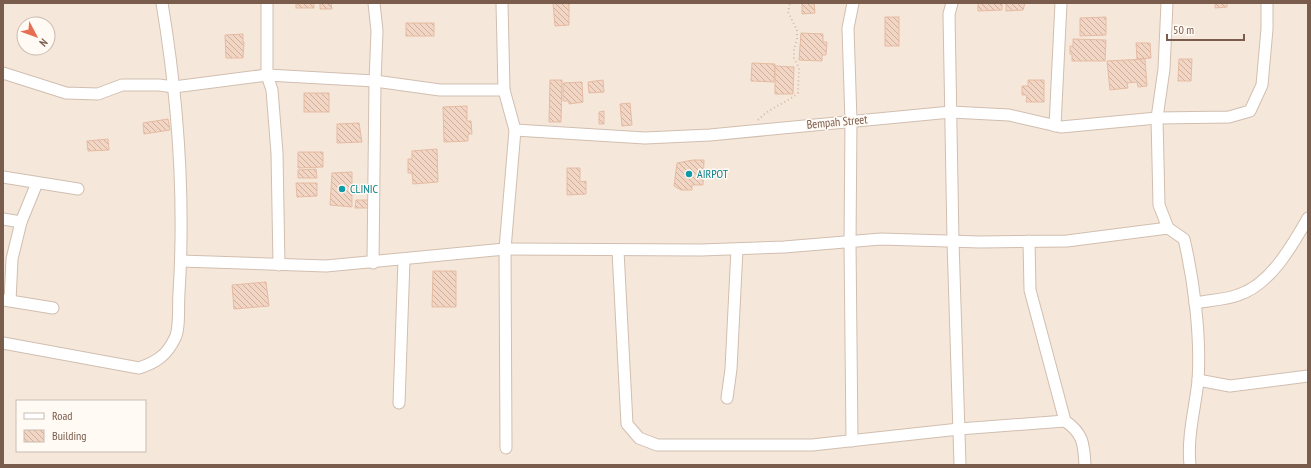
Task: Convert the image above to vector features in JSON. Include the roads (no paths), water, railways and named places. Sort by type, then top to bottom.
[{"type":"street","points":[[3,343],[139,368],[154,363],[165,354],[176,337],[181,261],[182,204],[174,87],[162,3]]},
{"type":"street","points":[[267,3],[267,75],[272,90],[277,153],[279,265]]},
{"type":"street","points":[[373,263],[377,31],[374,3]]},
{"type":"street","points":[[502,3],[504,90],[515,130],[505,249],[506,448]]},
{"type":"street","points":[[852,441],[850,242],[852,121],[848,28],[853,3]]},
{"type":"street","points":[[952,3],[949,14],[953,241],[960,465]]},
{"type":"street","points":[[1055,126],[1061,3]]},
{"type":"street","points":[[1167,3],[1164,69],[1157,118],[1159,205],[1168,228],[1184,239],[1195,303],[1198,380],[1189,441],[1190,465]]},
{"type":"street","name":"Bempah Street","points":[[515,130],[645,138],[710,135],[951,112],[1009,115],[1055,126],[1085,126],[1157,118],[1229,117],[1250,111],[1262,85],[1267,3]]},
{"type":"street","points":[[3,73],[66,93],[98,94],[122,85],[159,85],[174,87],[267,75],[375,81],[440,90],[504,90]]},
{"type":"street","points":[[3,177],[78,189]]},
{"type":"street","points":[[37,183],[8,258],[6,300],[53,308]]},
{"type":"street","points":[[1195,303],[1239,295],[1263,280],[1280,263],[1308,218]]},
{"type":"street","points":[[3,219],[21,222]]},
{"type":"street","points":[[181,261],[326,266],[373,263],[505,249],[618,251],[737,249],[881,239],[953,241],[1067,241],[1168,228]]},
{"type":"street","points":[[1028,241],[1030,290],[1065,421]]},
{"type":"street","points":[[727,398],[731,369],[737,249]]},
{"type":"street","points":[[618,251],[627,424],[639,438],[657,445],[812,445],[959,429],[1065,421],[1076,428],[1084,444],[1085,465]]},
{"type":"street","points":[[399,403],[404,260]]},
{"type":"street","points":[[1198,380],[1230,386],[1308,376]]},
{"type":"place","name":"AIRPOT","points":[[689,174]]},
{"type":"place","name":"CLINIC","points":[[342,189]]}]
